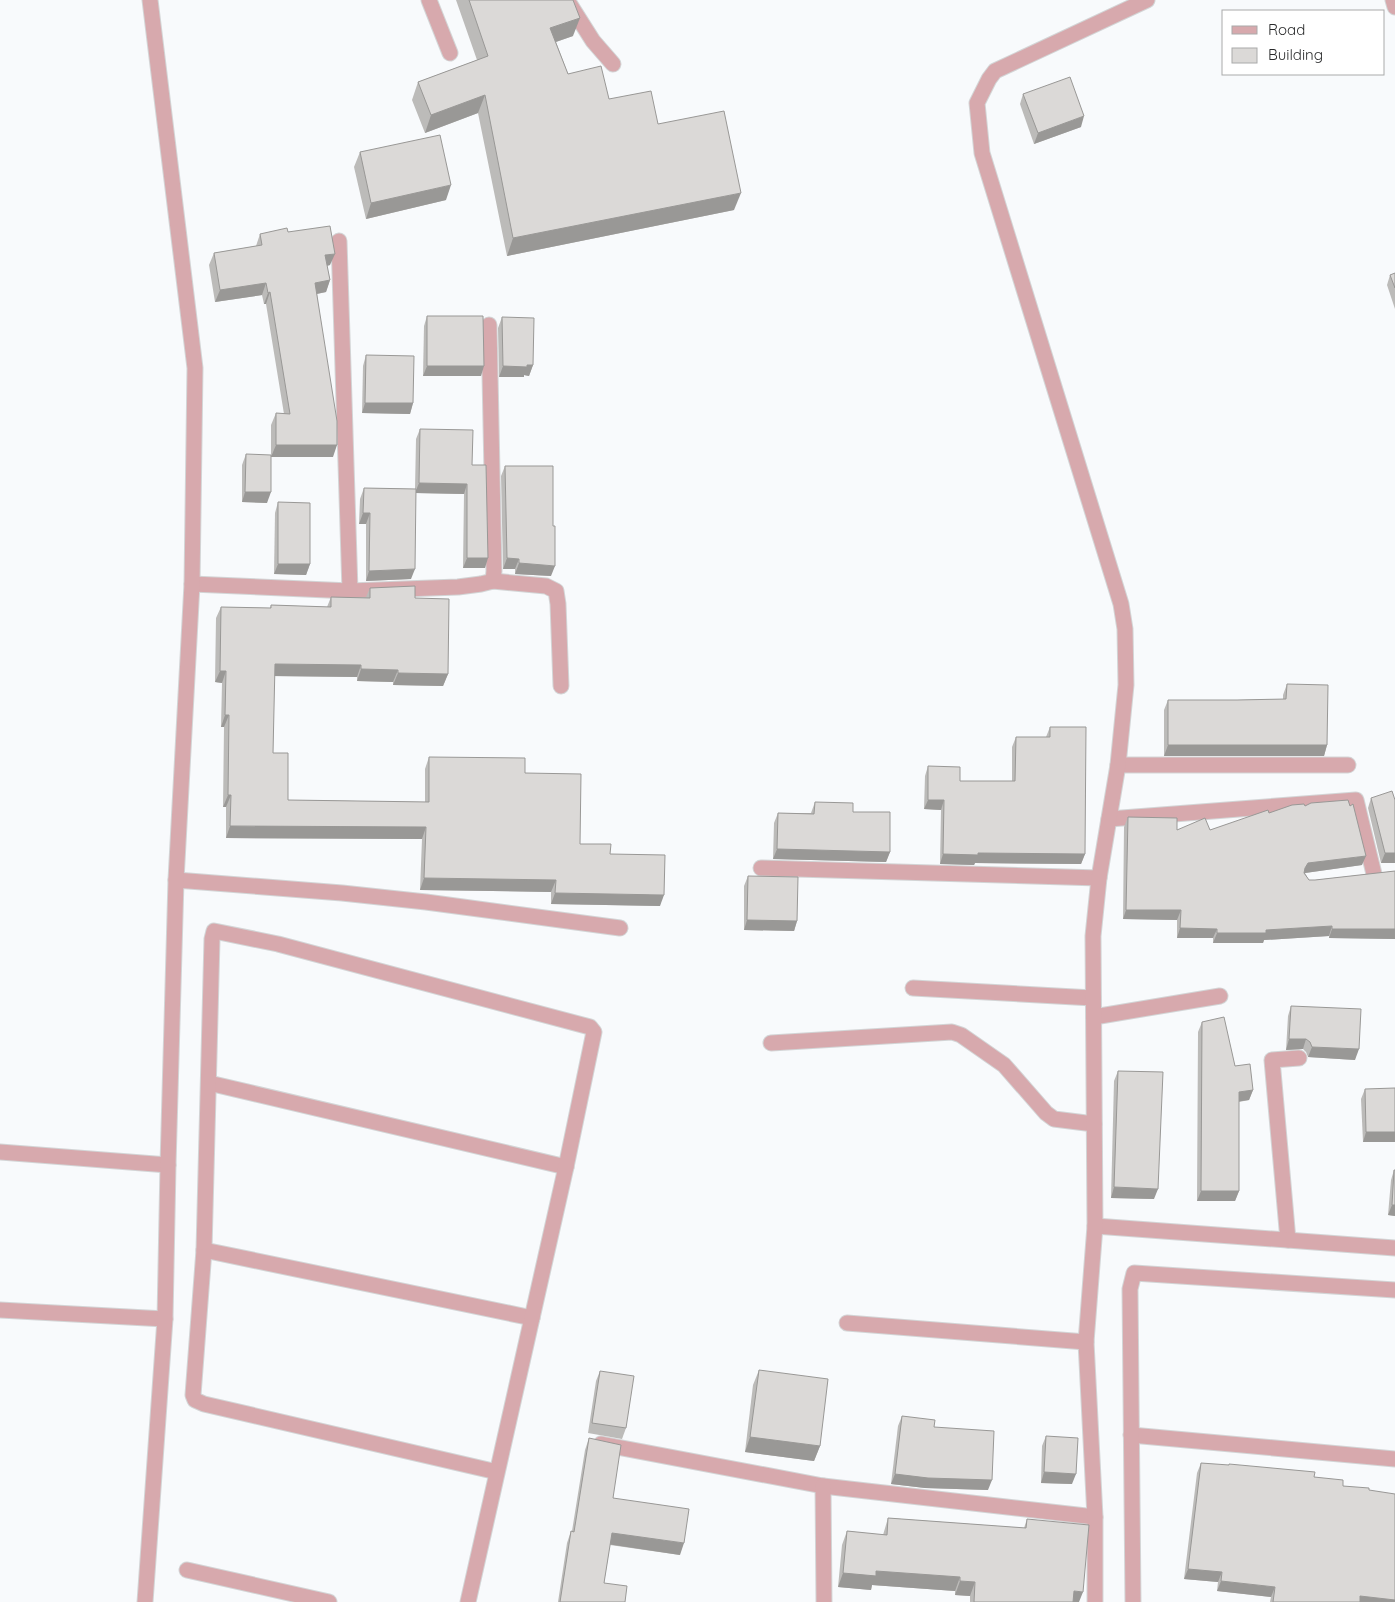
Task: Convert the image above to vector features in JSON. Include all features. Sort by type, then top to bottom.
[{"type":"street","points":[[145,1602],[166,1319],[168,1164],[176,880],[192,584],[195,368],[150,0]]},
{"type":"street","points":[[429,0],[450,53]]},
{"type":"street","points":[[567,0],[593,41],[613,64]]},
{"type":"street","points":[[1095,1602],[1095,1517],[1086,1342],[1095,1226],[1093,936],[1099,878],[1118,765],[1126,685],[1125,629],[1121,604],[982,153],[977,103],[995,71],[1147,0]]},
{"type":"street","points":[[1393,0],[1395,7]]},
{"type":"street","points":[[339,241],[350,590]]},
{"type":"street","points":[[489,325],[493,581]]},
{"type":"street","points":[[192,584],[350,590],[458,587],[493,581],[546,586],[556,591],[558,604],[561,686]]},
{"type":"street","points":[[1118,765],[1348,765]]},
{"type":"street","points":[[1109,820],[1356,800],[1381,873],[1356,876]]},
{"type":"street","points":[[761,868],[1099,878]]},
{"type":"street","points":[[176,880],[342,893],[426,902],[620,928]]},
{"type":"street","points":[[468,1602],[498,1472],[566,1167],[594,1036],[590,1027],[278,944],[216,931],[213,932],[204,1250],[194,1395],[198,1403],[498,1472]]},
{"type":"street","points":[[913,988],[1093,998]]},
{"type":"street","points":[[1094,1017],[1220,996]]},
{"type":"street","points":[[771,1043],[952,1032],[1004,1065],[1054,1119],[1094,1124]]},
{"type":"street","points":[[1288,1240],[1272,1060],[1299,1058]]},
{"type":"street","points":[[209,1083],[566,1167]]},
{"type":"street","points":[[0,1152],[168,1164]]},
{"type":"street","points":[[1095,1226],[1395,1248]]},
{"type":"street","points":[[204,1250],[532,1318]]},
{"type":"street","points":[[1133,1602],[1130,1290],[1134,1273],[1395,1290]]},
{"type":"street","points":[[0,1310],[166,1319]]},
{"type":"street","points":[[847,1323],[1086,1342]]},
{"type":"street","points":[[1131,1435],[1395,1459]]},
{"type":"street","points":[[590,1442],[823,1486],[1095,1517]]},
{"type":"street","points":[[823,1486],[824,1602]]},
{"type":"street","points":[[187,1570],[329,1602]]},
{"type":"building","points":[[469,0],[573,0],[580,18],[550,28],[568,74],[601,66],[609,99],[651,91],[658,124],[724,111],[741,193],[513,238],[485,95],[431,115],[418,82],[488,56]]},
{"type":"building","points":[[1070,77],[1084,116],[1038,133],[1023,94]]},
{"type":"building","points":[[440,135],[451,185],[371,203],[360,152]]},
{"type":"building","points":[[330,226],[335,254],[325,255],[330,280],[315,283],[337,421],[337,445],[276,445],[276,413],[290,414],[270,292],[268,293],[266,283],[220,290],[214,253],[262,245],[260,234],[287,228],[288,232]]},
{"type":"building","points":[[1395,273],[1395,288],[1390,275]]},
{"type":"building","points":[[427,316],[483,316],[484,366],[427,366]]},
{"type":"building","points":[[502,317],[534,318],[533,365],[527,365],[527,367],[503,366]]},
{"type":"building","points":[[366,355],[414,356],[413,403],[365,403]]},
{"type":"building","points":[[420,429],[473,430],[472,465],[486,465],[488,558],[467,558],[467,484],[419,483]]},
{"type":"building","points":[[246,454],[271,455],[271,492],[245,492]]},
{"type":"building","points":[[505,466],[553,466],[555,566],[519,563],[519,559],[507,558]]},
{"type":"building","points":[[364,488],[416,489],[415,569],[369,571],[370,513],[363,513]]},
{"type":"building","points":[[278,502],[310,503],[310,564],[278,564]]},
{"type":"building","points":[[415,586],[415,598],[449,599],[448,674],[398,673],[398,670],[361,669],[361,665],[275,664],[273,753],[288,753],[288,800],[429,802],[429,757],[525,758],[525,773],[581,774],[580,844],[611,844],[610,854],[665,855],[664,895],[555,893],[556,880],[424,878],[426,827],[230,826],[231,795],[228,795],[229,715],[225,715],[226,671],[220,671],[221,607],[271,608],[271,605],[331,607],[331,597],[370,598],[370,588]]},
{"type":"building","points":[[1287,684],[1328,685],[1327,745],[1168,745],[1168,700],[1286,699]]},
{"type":"building","points":[[1050,727],[1086,727],[1085,854],[943,854],[944,800],[928,800],[928,766],[960,767],[960,781],[1015,781],[1016,737],[1050,737]]},
{"type":"building","points":[[1392,791],[1395,800],[1395,853],[1385,853],[1371,798]]},
{"type":"building","points":[[1348,800],[1350,806],[1353,804],[1366,856],[1308,863],[1304,873],[1309,880],[1315,880],[1395,871],[1395,929],[1332,929],[1332,926],[1266,930],[1266,933],[1217,933],[1217,929],[1180,928],[1181,910],[1126,910],[1128,817],[1177,818],[1177,830],[1205,818],[1210,830],[1268,810],[1269,813],[1292,805],[1304,804],[1305,806],[1311,803]]},
{"type":"building","points":[[815,802],[853,803],[853,812],[890,812],[890,852],[777,849],[778,813],[814,814]]},
{"type":"building","points":[[748,876],[798,877],[797,921],[747,920]]},
{"type":"building","points":[[1291,1006],[1361,1009],[1359,1049],[1312,1047],[1306,1039],[1289,1039]]},
{"type":"building","points":[[1224,1017],[1235,1066],[1250,1064],[1253,1090],[1239,1092],[1239,1191],[1201,1191],[1202,1022]]},
{"type":"building","points":[[1118,1071],[1163,1072],[1158,1189],[1114,1187]]},
{"type":"building","points":[[1395,1088],[1395,1132],[1366,1132],[1365,1089]]},
{"type":"building","points":[[1394,1170],[1395,1205],[1392,1205]]},
{"type":"building","points":[[759,1370],[828,1379],[820,1446],[750,1437]]},
{"type":"building","points":[[600,1371],[634,1376],[626,1428],[592,1423]]},
{"type":"building","points":[[902,1416],[935,1420],[934,1427],[994,1431],[992,1480],[928,1478],[895,1474]]},
{"type":"building","points":[[1046,1436],[1078,1438],[1076,1474],[1044,1472]]},
{"type":"building","points":[[589,1438],[621,1445],[613,1498],[689,1509],[684,1543],[612,1533],[604,1583],[627,1586],[625,1602],[560,1602],[571,1531],[574,1532]]},
{"type":"building","points":[[1201,1463],[1315,1472],[1314,1477],[1343,1480],[1343,1486],[1369,1488],[1369,1490],[1395,1494],[1395,1600],[1360,1596],[1360,1602],[1273,1602],[1275,1587],[1221,1581],[1222,1572],[1188,1569]]},
{"type":"building","points":[[888,1518],[1026,1528],[1027,1519],[1089,1525],[1083,1592],[1074,1591],[1073,1602],[974,1602],[975,1582],[960,1581],[960,1577],[876,1571],[876,1576],[843,1573],[847,1531],[887,1535]]}]
